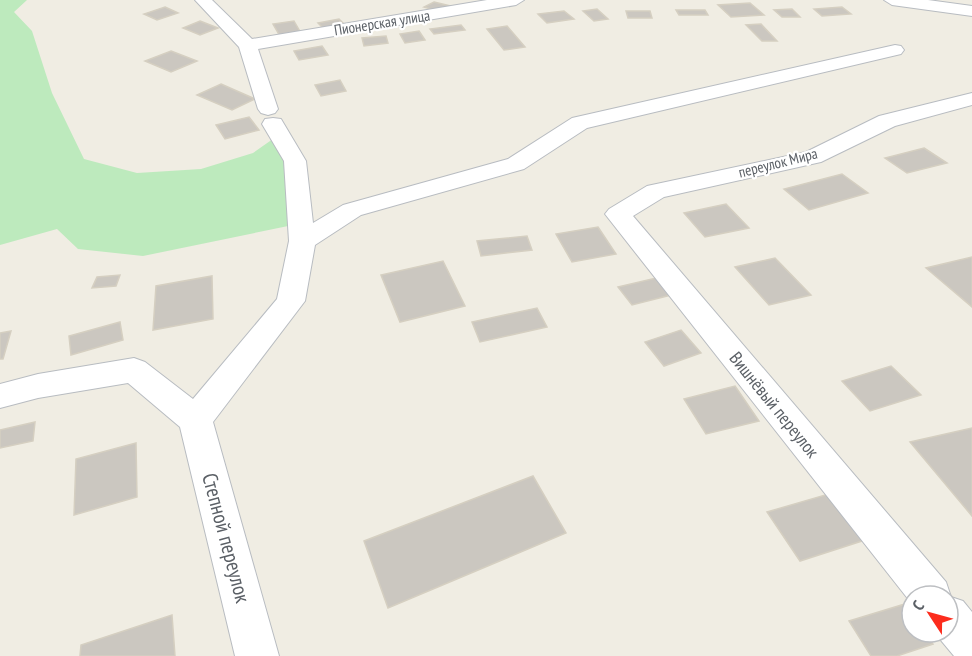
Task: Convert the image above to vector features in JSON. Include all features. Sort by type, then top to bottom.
[{"type":"street","points":[[0,396],[38,386],[135,370],[195,420],[291,301],[302,241],[295,161],[270,117],[248,45],[203,0]]},
{"type":"street","name":"Пионерская улица","points":[[248,45],[516,0]]},
{"type":"street","points":[[892,0],[972,11]]},
{"type":"street","points":[[302,241],[352,210],[516,164],[580,123],[895,50]]},
{"type":"street","name":"переулок Мира","points":[[618,214],[657,191],[813,157],[886,121],[972,99]]},
{"type":"street","name":"Вишнёвый переулок","points":[[618,214],[921,584]]},
{"type":"street","name":"Степной переулок","points":[[195,420],[256,656]]},
{"type":"street","points":[[960,630],[972,644]]},
{"type":"green space","points":[[0,0],[27,0],[14,12],[32,31],[52,93],[84,159],[137,173],[201,169],[253,153],[280,134],[289,135],[293,225],[143,256],[78,249],[57,229],[0,245]]},
{"type":"building","points":[[434,2],[451,6],[441,12],[424,7]]},
{"type":"building","points":[[750,3],[764,15],[731,17],[718,5]]},
{"type":"building","points":[[165,7],[178,13],[157,20],[144,14]]},
{"type":"building","points":[[842,7],[851,14],[822,16],[814,9]]},
{"type":"building","points":[[597,9],[608,19],[594,21],[583,11]]},
{"type":"building","points":[[792,9],[800,17],[782,17],[774,10]]},
{"type":"building","points":[[676,10],[705,10],[708,15],[679,15]]},
{"type":"building","points":[[564,11],[574,19],[547,23],[538,14]]},
{"type":"building","points":[[626,11],[650,11],[652,18],[628,18]]},
{"type":"building","points":[[339,19],[345,25],[324,29],[318,23]]},
{"type":"building","points":[[200,21],[218,28],[200,35],[183,28]]},
{"type":"building","points":[[294,21],[302,35],[281,38],[273,24]]},
{"type":"building","points":[[761,24],[777,41],[762,41],[746,25]]},
{"type":"building","points":[[461,25],[465,30],[434,34],[430,29]]},
{"type":"building","points":[[507,26],[525,47],[504,50],[487,29]]},
{"type":"building","points":[[419,31],[425,40],[405,43],[400,34]]},
{"type":"building","points":[[386,36],[388,43],[364,46],[362,38]]},
{"type":"building","points":[[322,46],[328,55],[299,60],[294,51]]},
{"type":"building","points":[[171,51],[197,61],[171,72],[145,61]]},
{"type":"building","points":[[340,80],[346,91],[321,96],[315,85]]},
{"type":"building","points":[[221,84],[255,99],[232,110],[197,95]]},
{"type":"building","points":[[249,117],[259,130],[225,139],[216,125]]},
{"type":"building","points":[[924,148],[947,163],[907,173],[885,158]]},
{"type":"building","points":[[842,174],[868,193],[809,210],[784,189]]},
{"type":"building","points":[[726,204],[749,228],[705,237],[684,213]]},
{"type":"building","points":[[598,227],[616,254],[572,262],[556,234]]},
{"type":"building","points":[[527,236],[532,250],[481,256],[477,241]]},
{"type":"building","points":[[972,257],[972,307],[926,268]]},
{"type":"building","points":[[775,258],[811,295],[769,305],[735,267]]},
{"type":"building","points":[[443,261],[465,306],[400,322],[381,275]]},
{"type":"building","points":[[120,275],[116,286],[92,288],[97,277]]},
{"type":"building","points":[[212,276],[213,319],[153,330],[156,286]]},
{"type":"building","points":[[656,278],[671,295],[632,305],[618,287]]},
{"type":"building","points":[[537,308],[547,327],[480,342],[472,322]]},
{"type":"building","points":[[120,322],[123,340],[71,355],[69,336]]},
{"type":"building","points":[[681,330],[701,353],[664,366],[645,342]]},
{"type":"building","points":[[11,331],[3,359],[0,359],[0,333]]},
{"type":"building","points":[[891,366],[921,395],[870,411],[842,381]]},
{"type":"building","points":[[735,386],[759,421],[706,434],[684,399]]},
{"type":"building","points":[[35,422],[33,441],[0,448],[0,430]]},
{"type":"building","points":[[972,428],[972,516],[910,442]]},
{"type":"building","points":[[136,443],[137,497],[74,515],[76,459]]},
{"type":"building","points":[[533,476],[566,533],[388,608],[364,541]]},
{"type":"building","points":[[832,493],[868,539],[800,561],[767,512]]},
{"type":"building","points":[[900,606],[900,644],[933,644],[897,656],[871,656],[849,621]]},
{"type":"building","points":[[172,615],[175,656],[80,656],[81,645]]}]
